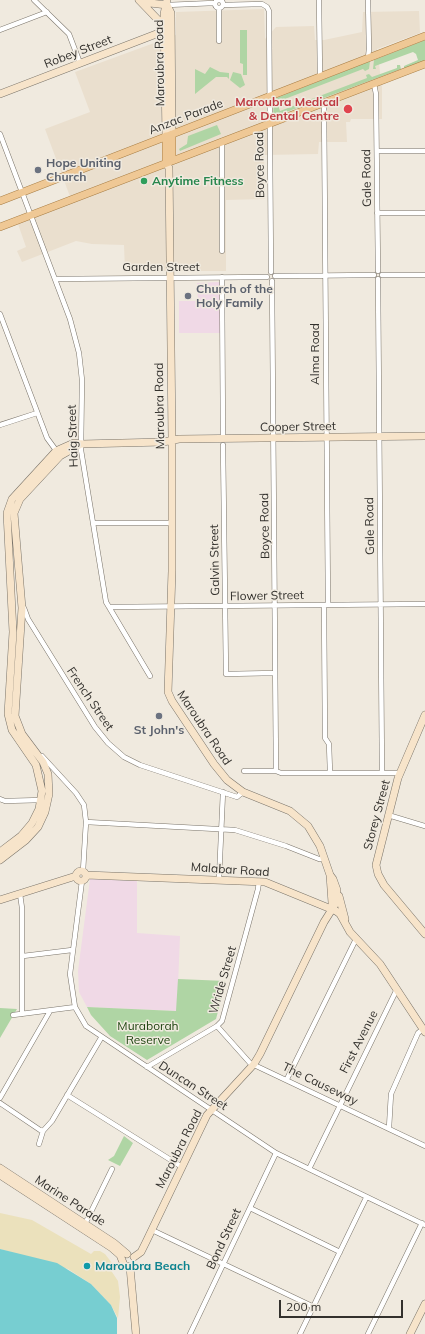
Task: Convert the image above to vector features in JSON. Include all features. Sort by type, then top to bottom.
[{"type":"main road","name":"Anzac Parade","points":[[0,201],[425,36]]},
{"type":"main road","points":[[0,227],[169,164],[222,141],[425,64]]},
{"type":"main road","name":"Maroubra Road","points":[[169,135],[169,164]]},
{"type":"street","points":[[34,0],[69,34],[80,63]]},
{"type":"street","points":[[139,0],[148,8],[164,28]]},
{"type":"street","points":[[146,0],[150,3],[222,2],[218,41]]},
{"type":"street","points":[[319,0],[320,76]]},
{"type":"street","points":[[368,0],[368,58]]},
{"type":"street","points":[[217,1],[216,7],[221,6]]},
{"type":"street","points":[[148,8],[158,9],[167,3]]},
{"type":"street","name":"Maroubra Road","points":[[167,3],[164,13],[164,28],[169,135]]},
{"type":"street","name":"Maroubra Road","points":[[167,3],[171,12],[169,135]]},
{"type":"street","name":"Boyce Road","points":[[221,6],[262,4],[269,9],[271,272]]},
{"type":"street","points":[[0,30],[47,12]]},
{"type":"street","name":"Robey Street","points":[[0,94],[164,28]]},
{"type":"street","points":[[369,50],[376,55]]},
{"type":"street","name":"Gale Road","points":[[374,84],[376,94],[382,772]]},
{"type":"street","name":"Alma Road","points":[[324,102],[326,437],[325,738],[329,744],[330,772]]},
{"type":"street","name":"Haig Street","points":[[0,134],[70,319],[82,366],[81,444],[106,602],[150,676]]},
{"type":"street","points":[[222,141],[222,251]]},
{"type":"street","points":[[376,151],[425,151]]},
{"type":"street","name":"Maroubra Road","points":[[130,1267],[135,1263],[128,1257],[141,1252],[207,1115],[254,1064],[263,1049],[324,922],[336,903],[338,890],[330,875],[316,837],[300,818],[290,811],[243,792],[227,780],[169,698],[167,682],[172,522],[172,439],[169,164]]},
{"type":"street","points":[[377,213],[425,213]]},
{"type":"street","points":[[275,276],[272,281],[267,277],[271,272],[275,276],[378,277],[425,275]]},
{"type":"street","name":"Galvin Street","points":[[222,277],[226,674],[275,673]]},
{"type":"street","name":"Garden Street","points":[[55,278],[267,277]]},
{"type":"street","name":"Boyce Road","points":[[272,281],[276,771]]},
{"type":"street","points":[[0,314],[47,438],[58,454]]},
{"type":"street","points":[[0,425],[37,413]]},
{"type":"street","name":"Cooper Street","points":[[58,454],[68,444],[74,443],[163,442],[172,439],[223,442],[274,438],[425,436]]},
{"type":"street","points":[[0,900],[79,879],[86,879],[86,822],[85,809],[82,800],[22,734],[15,716],[21,597],[14,522],[15,507],[58,454]]},
{"type":"street","points":[[0,852],[27,831],[45,800],[39,775],[31,758],[12,730],[8,714],[13,632],[7,513],[8,505],[16,493],[58,454]]},
{"type":"street","points":[[93,523],[172,522]]},
{"type":"street","name":"French Street","points":[[21,597],[28,619],[81,705],[108,743],[124,757],[140,765],[237,797],[243,792]]},
{"type":"street","name":"Flower Street","points":[[109,607],[425,604]]},
{"type":"street","name":"Storey Street","points":[[425,715],[400,773],[377,857],[378,874],[384,885],[425,934]]},
{"type":"street","points":[[0,860],[33,834],[42,820],[48,774],[44,762],[34,748]]},
{"type":"street","points":[[244,771],[276,771],[281,773],[400,773]]},
{"type":"street","points":[[39,775],[59,775]]},
{"type":"street","points":[[219,880],[220,830],[223,792]]},
{"type":"street","points":[[0,799],[5,801],[45,800]]},
{"type":"street","points":[[388,816],[425,826],[425,831]]},
{"type":"street","points":[[86,822],[235,830],[261,837],[318,860],[325,858]]},
{"type":"street","name":"Malabar Road","points":[[85,873],[259,881],[274,884],[331,909],[340,914],[344,924],[380,964],[424,1031]]},
{"type":"street","points":[[330,875],[329,881],[332,896],[331,909]]},
{"type":"street","name":"Duncan Street","points":[[79,879],[70,974],[75,1007],[86,1026],[101,1038],[212,1109],[276,1153],[366,1198],[423,1224]]},
{"type":"street","name":"Wride Street","points":[[147,1067],[217,1026],[222,1021],[259,881]]},
{"type":"street","points":[[338,890],[345,916],[344,924]]},
{"type":"street","points":[[20,894],[22,908],[23,956],[22,1014]]},
{"type":"street","points":[[310,900],[322,911],[324,922]]},
{"type":"street","points":[[286,1079],[356,939]]},
{"type":"street","points":[[23,956],[72,950]]},
{"type":"street","name":"First Avenue","points":[[309,1169],[397,989]]},
{"type":"street","points":[[13,1015],[75,1007]]},
{"type":"street","points":[[0,1098],[50,1011]]},
{"type":"street","name":"The Causeway","points":[[217,1026],[250,1063],[425,1146]]},
{"type":"street","points":[[388,1128],[391,1094],[418,1033],[424,1031]]},
{"type":"street","points":[[39,1144],[43,1131],[48,1127],[101,1038]]},
{"type":"street","points":[[67,1095],[182,1167]]},
{"type":"street","points":[[0,1103],[43,1131]]},
{"type":"street","name":"Bond Street","points":[[191,1333],[276,1153]]},
{"type":"street","name":"Marine Parade","points":[[0,1168],[114,1243],[128,1257]]},
{"type":"street","points":[[85,1224],[112,1169]]},
{"type":"street","name":"Marine Parade","points":[[0,1175],[128,1257]]},
{"type":"street","points":[[300,1334],[366,1198]]},
{"type":"street","points":[[250,1208],[340,1252]]},
{"type":"street","points":[[368,1334],[423,1224]]},
{"type":"street","points":[[152,1230],[314,1307]]},
{"type":"street","points":[[128,1257],[124,1265],[130,1267],[136,1334]]},
{"type":"street","points":[[410,1334],[425,1304]]},
{"type":"shaded area","points":[[264,9],[265,39],[276,27],[314,26],[315,40],[324,40],[362,32],[363,12],[419,11],[420,33],[377,49],[382,87],[382,119],[351,119],[350,122],[346,122],[347,142],[319,142],[318,154],[264,155],[265,199],[226,200],[226,271],[125,271],[124,245],[92,244],[76,241],[22,262],[17,251],[26,247],[18,224],[72,202],[45,129],[90,112],[75,72],[176,35],[176,12]]},
{"type":"shaded area","points":[[220,282],[221,333],[179,333],[179,301],[198,301],[197,283]]},
{"type":"shaded area","points":[[90,879],[137,881],[137,933],[180,936],[177,1011],[87,1007],[79,992],[78,971]]},
{"type":"green space","points":[[240,30],[247,30],[247,75],[243,75],[243,64],[240,63]]},
{"type":"green space","points":[[425,40],[425,61],[404,69],[404,66],[418,60],[416,54],[413,52],[375,66],[376,69],[373,69],[374,60]]},
{"type":"green space","points":[[370,61],[369,69],[365,71],[363,69],[277,102],[280,111],[367,78],[366,75],[369,74],[372,77],[397,68],[397,65],[400,65],[401,69],[273,117],[274,99]]},
{"type":"green space","points":[[210,67],[220,72],[229,73],[229,79],[227,77],[216,77],[195,94],[195,69],[205,74]]},
{"type":"green space","points":[[233,72],[241,74],[245,85],[240,88],[230,80]]},
{"type":"green space","points":[[217,125],[221,134],[180,151],[179,149],[187,144],[188,136]]},
{"type":"green space","name":"Muraborah Reserve","points":[[178,979],[226,981],[216,1019],[147,1060],[110,1036],[91,1015],[87,1007],[176,1011]]},
{"type":"green space","points":[[0,1008],[17,1009],[0,1038]]},
{"type":"green space","points":[[124,1136],[133,1143],[120,1166],[108,1160],[114,1156]]},
{"type":"sand","name":"Maroubra Beach","points":[[0,1213],[32,1220],[91,1254],[94,1251],[100,1251],[105,1254],[112,1263],[110,1269],[118,1281],[120,1297],[118,1318],[111,1305],[91,1284],[68,1269],[0,1249]]},
{"type":"water","points":[[0,1249],[57,1263],[91,1284],[111,1305],[117,1318],[117,1334],[0,1334]]},
{"type":"place","name":"Maroubra Medical & Dental Centre","points":[[348,109]]},
{"type":"place","name":"Hope Uniting Church","points":[[38,170]]},
{"type":"place","name":"Anytime Fitness","points":[[144,181]]},
{"type":"place","name":"Church of the Holy Family","points":[[188,296]]},
{"type":"place","name":"St John's","points":[[159,716]]},
{"type":"place","name":"Maroubra Beach","points":[[87,1266]]}]
